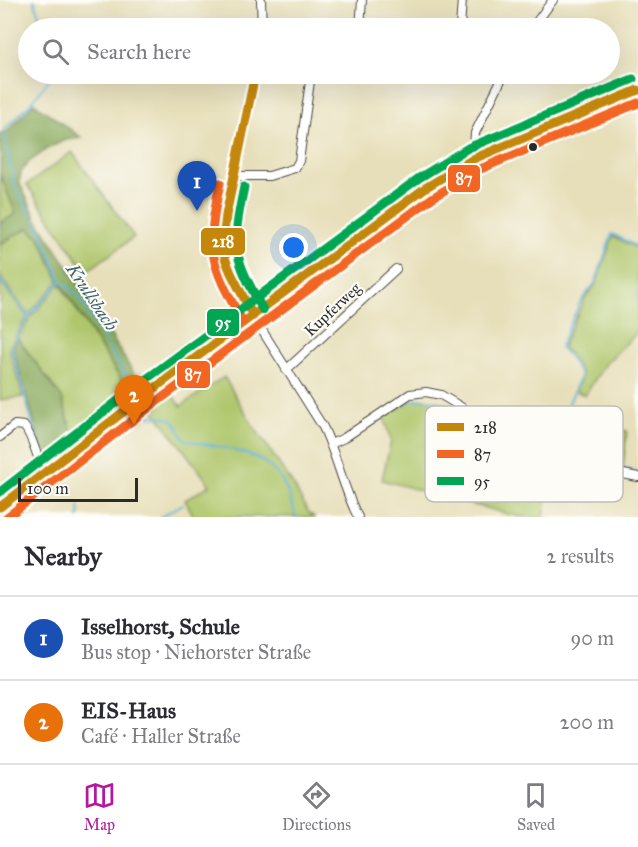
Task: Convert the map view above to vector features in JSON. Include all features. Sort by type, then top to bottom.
[{"type":"street","points":[[261,0],[262,18]]},
{"type":"street","points":[[361,18],[362,0]]},
{"type":"street","points":[[461,18],[462,0]]},
{"type":"street","points":[[540,18],[554,0]]},
{"type":"street","points":[[253,84],[224,231],[225,259],[235,285],[323,428],[358,517]]},
{"type":"street","points":[[234,176],[269,176],[295,168],[299,161],[308,84]]},
{"type":"street","points":[[477,157],[474,133],[497,84]]},
{"type":"street","points":[[0,507],[425,188],[477,157],[638,90]]},
{"type":"street","name":"Kupferweg","points":[[286,370],[396,269]]},
{"type":"street","points":[[331,444],[344,438],[410,394],[426,392],[441,395],[459,406]]},
{"type":"street","points":[[0,437],[15,425],[24,426],[32,436],[40,464],[45,471]]},
{"type":"street","points":[[623,474],[638,477]]},
{"type":"street","points":[[8,501],[13,508],[14,517]]},
{"type":"green space","points":[[34,103],[82,138],[66,140],[50,147],[29,162],[21,172],[19,182],[37,220],[89,299],[141,386],[130,394],[61,284],[40,238],[28,228],[0,244],[0,223],[16,214],[0,174],[0,134],[7,132]]},
{"type":"green space","points":[[72,152],[134,237],[86,272],[27,185]]},
{"type":"green space","points":[[0,174],[16,214],[0,223]]},
{"type":"green space","points":[[28,228],[40,238],[59,281],[28,315],[0,276],[0,244]]},
{"type":"green space","points":[[613,236],[638,249],[638,332],[605,364],[585,395],[575,391],[582,375],[562,347],[585,298],[596,284]]},
{"type":"green space","points":[[0,281],[27,317],[9,348],[23,397],[0,400]]},
{"type":"green space","points":[[60,284],[130,394],[73,436],[62,398],[18,339],[30,318]]},
{"type":"green space","points":[[18,339],[62,398],[73,436],[45,460],[13,348]]},
{"type":"green space","points":[[224,377],[294,486],[308,512],[314,517],[194,517],[185,500],[210,485],[148,403],[168,389],[181,406]]},
{"type":"green space","points":[[425,399],[445,406],[425,406],[425,492],[382,480],[391,441],[384,417],[410,401]]},
{"type":"green space","points":[[623,430],[627,431],[623,467]]},
{"type":"green space","points":[[463,502],[546,502],[544,517],[519,517]]},
{"type":"waterway","name":"Krullsbach","points":[[34,0],[40,18]]},
{"type":"waterway","name":"Krullsbach","points":[[31,214],[16,189],[4,130],[32,102],[46,84]]},
{"type":"waterway","name":"Krullsbach","points":[[36,220],[61,281],[77,294],[132,386]]},
{"type":"waterway","points":[[568,406],[581,375],[569,356],[560,347],[580,302],[595,283],[612,234],[638,247]]},
{"type":"waterway","points":[[0,279],[28,317]]},
{"type":"waterway","points":[[43,460],[11,348],[28,317],[61,281]]},
{"type":"waterway","points":[[400,405],[423,400],[449,406]]},
{"type":"waterway","name":"Krullsbach","points":[[143,407],[150,416],[166,418],[176,423],[186,440],[244,453],[269,466],[279,476],[287,490],[296,517]]},
{"type":"waterway","points":[[623,469],[638,472]]},
{"type":"waterway","points":[[160,517],[183,504]]},
{"type":"waterway","points":[[78,517],[79,506]]},
{"type":"transit line","name":"95","points":[[0,492],[137,386],[419,178],[468,148],[633,79]]},
{"type":"transit line","name":"218","points":[[253,84],[226,215],[223,241],[225,258],[231,273],[253,316]]},
{"type":"transit line","name":"218","points":[[0,507],[144,396],[425,188],[473,159],[638,90]]},
{"type":"transit line","name":"87","points":[[7,517],[151,406],[432,198],[478,170],[638,103]]},
{"type":"transit line","name":"87","points":[[220,183],[213,225],[213,255],[223,284],[243,322]]},
{"type":"transit line","name":"95","points":[[244,187],[237,225],[237,251],[240,263],[263,310]]},
{"type":"place","name":"Isselhorst, Schule","points":[[197,211]]},
{"type":"place","name":"EIS-Haus","points":[[134,425]]}]
